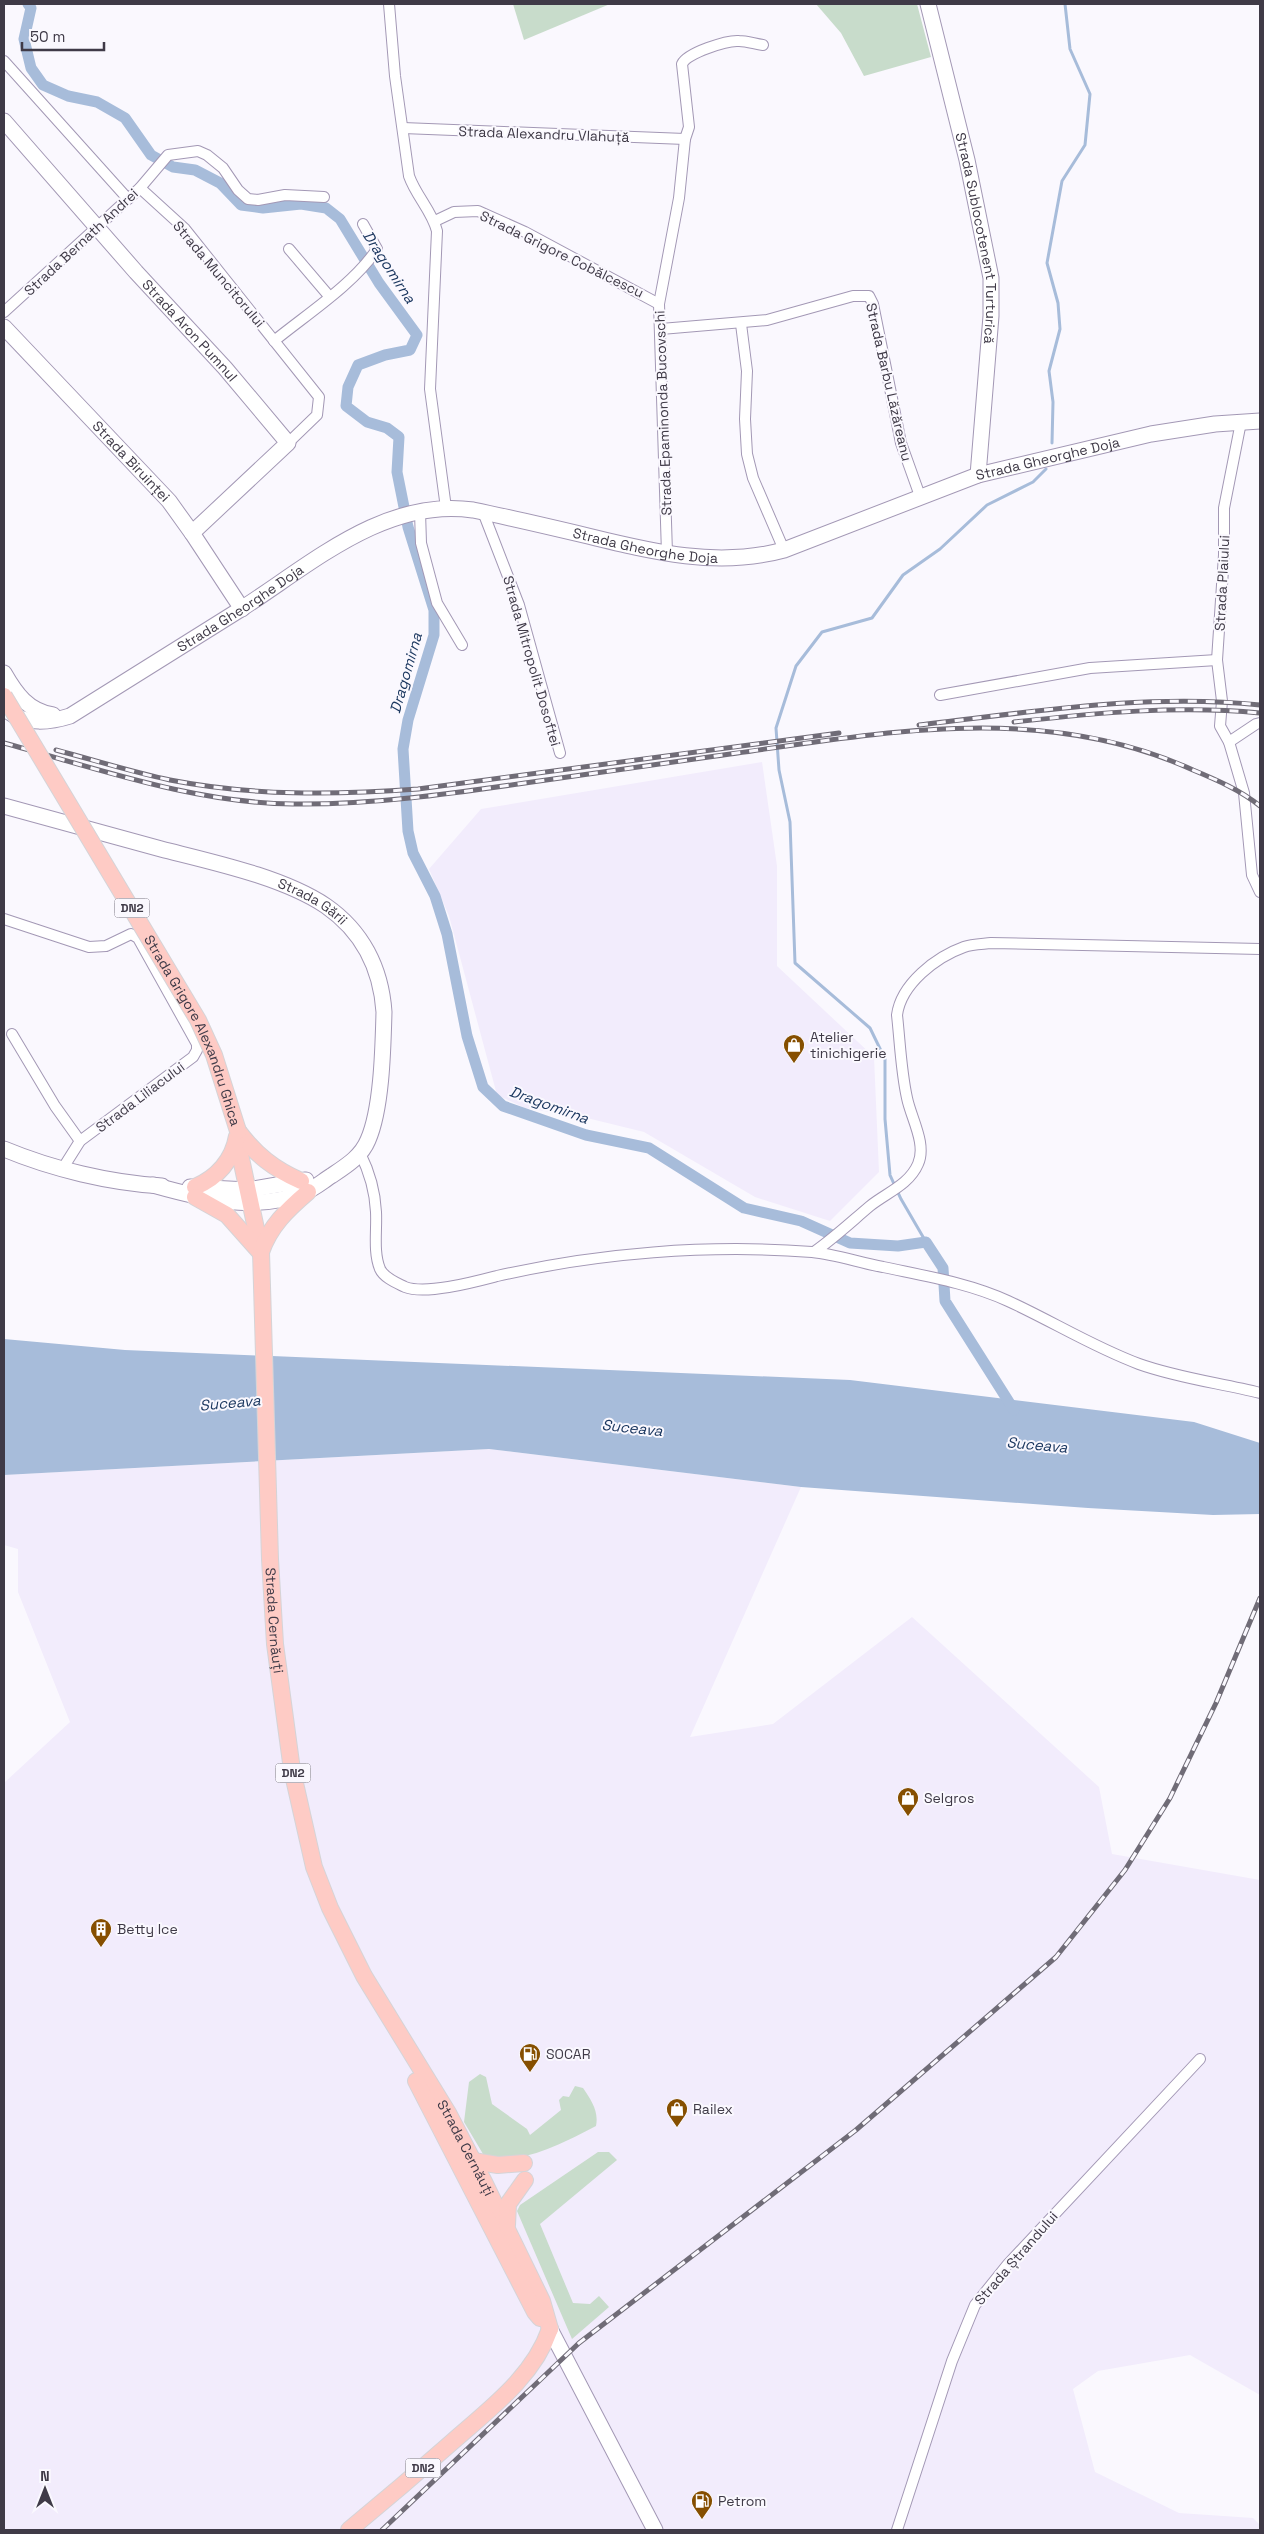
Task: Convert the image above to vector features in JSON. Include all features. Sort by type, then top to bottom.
[{"type":"main road","name":"Strada Grigore Alexandru Ghica","points":[[4,696],[198,1020],[214,1055],[238,1131],[261,1252]]},
{"type":"main road","points":[[238,1131],[262,1159],[304,1186],[278,1220],[266,1239],[261,1252],[237,1224],[195,1192],[221,1170],[235,1147],[238,1131]]},
{"type":"main road","name":"Strada Cernăuți","points":[[261,1252],[270,1559],[277,1663],[292,1770],[318,1878],[335,1920],[364,1976],[448,2113],[507,2227],[542,2301],[550,2329]]},
{"type":"main road","name":"Strada Cernăuți","points":[[364,1976],[382,2018],[442,2127],[535,2312],[550,2329]]},
{"type":"main road","points":[[472,2161],[524,2172],[508,2204],[507,2227]]},
{"type":"main road","name":"DN2","points":[[349,2530],[508,2391],[531,2367],[544,2345],[550,2329]]},
{"type":"street","points":[[389,4],[409,176],[413,187],[435,221],[438,242],[430,389],[446,508]]},
{"type":"street","name":"Strada Sublocotenent Turturică","points":[[928,4],[967,160],[991,278],[991,316],[978,476]]},
{"type":"street","name":"Strada Epaminonda Bucovschi","points":[[667,554],[659,304],[679,198],[685,139],[689,126],[682,64],[684,60],[729,41],[763,45]]},
{"type":"street","points":[[4,61],[128,199]]},
{"type":"street","name":"Strada Aron Pumnul","points":[[4,121],[98,226],[136,272],[225,368],[288,443]]},
{"type":"street","name":"Strada Alexandru Vlahuță","points":[[403,128],[685,139]]},
{"type":"street","name":"Strada Bernath Andrei","points":[[4,312],[140,188],[168,155],[198,151],[207,155],[223,168],[238,190],[248,199],[258,200],[285,195],[324,197]]},
{"type":"street","name":"Strada Muncitorului","points":[[140,188],[185,229],[319,397],[317,415],[288,443]]},
{"type":"street","name":"Strada Grigore Cobălcescu","points":[[435,221],[454,212],[478,211],[542,241],[659,304]]},
{"type":"street","name":"Strada Muncitorului","points":[[274,341],[329,296],[371,258],[377,248],[363,224]]},
{"type":"street","points":[[289,249],[329,296]]},
{"type":"street","name":"Strada Barbu Lăzăreanu","points":[[741,324],[767,320],[853,296],[869,296],[873,304],[901,443],[920,496]]},
{"type":"street","points":[[661,329],[741,324],[747,371],[745,419],[747,454],[753,478],[784,550]]},
{"type":"street","name":"Strada Biruinței","points":[[4,327],[155,487],[192,532],[242,609]]},
{"type":"street","name":"Strada Gheorghe Doja","points":[[70,716],[242,609],[334,548],[370,528],[417,512],[446,508],[484,512],[667,554],[710,558],[736,558],[784,550],[920,496],[978,476],[1151,434],[1260,421]]},
{"type":"street","name":"Strada Plaiului","points":[[1241,422],[1224,508],[1224,555],[1217,660],[1222,701],[1220,726],[1229,742],[1244,793],[1252,875],[1260,892]]},
{"type":"street","points":[[192,532],[288,443]]},
{"type":"street","points":[[417,512],[421,543],[437,603],[462,645]]},
{"type":"street","name":"Strada Mitropolit Dosoftei","points":[[484,512],[519,605],[560,753]]},
{"type":"street","points":[[940,695],[1090,668],[1217,660]]},
{"type":"street","points":[[4,673],[14,690],[30,707],[47,714],[70,716]]},
{"type":"street","points":[[4,706],[13,715],[27,720],[48,721],[70,716]]},
{"type":"street","points":[[1229,742],[1260,723]]},
{"type":"street","name":"Strada Gării","points":[[4,806],[218,863],[272,881],[326,906],[352,929],[367,948],[375,967],[384,1012],[377,1104],[368,1140],[352,1162],[329,1177],[274,1200],[249,1196],[214,1201],[195,1192],[63,1168],[4,1149]]},
{"type":"street","name":"Strada Liliacului","points":[[4,920],[89,947],[106,946],[131,934],[138,938],[197,1044],[197,1050],[193,1057],[80,1141],[63,1168]]},
{"type":"street","points":[[814,1252],[845,1230],[870,1206],[900,1185],[918,1164],[920,1146],[907,1098],[897,1015],[898,1006],[909,986],[934,964],[964,947],[991,943],[1260,949]]},
{"type":"street","points":[[12,1034],[55,1106],[80,1141]]},
{"type":"street","points":[[360,1153],[372,1179],[376,1210],[377,1257],[381,1272],[408,1288],[426,1289],[449,1286],[516,1272],[619,1256],[716,1250],[814,1252],[933,1277],[1004,1299],[1104,1349],[1141,1364],[1260,1393]]},
{"type":"street","name":"Strada Ștrandului","points":[[896,2530],[952,2361],[974,2305],[1008,2264],[1200,2059]]},
{"type":"street","name":"Strada Cernăuți","points":[[550,2329],[655,2530]]},
{"type":"shaded area","points":[[762,762],[777,866],[777,966],[874,1057],[879,1172],[830,1221],[755,1197],[644,1132],[587,1118],[525,1108],[497,1095],[449,916],[429,869],[481,809]]},
{"type":"shaded area","points":[[489,1449],[801,1487],[690,1737],[773,1724],[912,1617],[1099,1787],[1112,1854],[1260,1880],[1260,2395],[1190,2355],[1098,2371],[1073,2389],[1095,2472],[1179,2513],[1253,2518],[1260,2525],[1260,2530],[4,2530],[4,1783],[70,1722],[18,1592],[18,1549],[4,1545],[4,1475]]},
{"type":"green space","points":[[513,4],[610,4],[524,40]]},
{"type":"green space","points":[[816,4],[917,4],[931,57],[864,76],[841,33]]},
{"type":"green space","points":[[480,2074],[486,2077],[492,2104],[527,2129],[530,2135],[561,2110],[559,2100],[563,2096],[569,2097],[575,2086],[583,2088],[591,2101],[596,2115],[596,2126],[543,2151],[515,2158],[486,2159],[464,2122],[469,2082]]},
{"type":"green space","points":[[598,2152],[609,2152],[617,2160],[540,2224],[573,2303],[590,2304],[599,2296],[609,2307],[572,2339],[517,2211],[520,2205]]},
{"type":"water","name":"Suceava","points":[[4,1339],[125,1350],[850,1380],[1194,1422],[1260,1443],[1260,1514],[1213,1515],[1088,1508],[801,1487],[489,1449],[4,1475]]},
{"type":"waterway","name":"Dragomirna","points":[[28,4],[31,8],[24,39],[31,68],[43,85],[68,96],[97,102],[125,118],[151,155],[173,167],[195,170],[220,183],[241,205],[263,208],[301,204],[326,208],[340,219],[379,283],[417,335],[410,350],[385,355],[358,365],[348,387],[346,406],[367,422],[387,428],[399,437],[397,472],[408,527],[434,610],[434,635],[408,720],[403,749],[408,831],[413,853],[435,896],[447,934],[467,1036],[483,1087],[503,1106],[586,1135],[649,1148],[744,1208],[801,1221],[850,1243],[898,1246],[926,1242],[943,1268],[945,1301],[1014,1410]]},
{"type":"waterway","points":[[1052,443],[1053,402],[1049,371],[1060,329],[1058,303],[1047,263],[1062,181],[1085,145],[1090,94],[1070,49],[1065,4]]},
{"type":"waterway","points":[[926,1242],[901,1199],[890,1175],[885,1119],[885,1059],[870,1028],[795,963],[790,822],[779,770],[776,728],[796,666],[822,632],[872,618],[903,575],[940,549],[987,505],[1033,482],[1046,469]]},
{"type":"railway","points":[[919,725],[1047,710],[1132,703],[1175,701],[1260,705]]},
{"type":"railway","points":[[1014,722],[1137,711],[1199,710],[1260,713]]},
{"type":"railway","points":[[4,743],[147,783],[219,798],[256,802],[322,804],[438,795],[897,732],[957,728],[1017,729],[1076,735],[1135,748],[1219,782],[1236,790],[1260,806]]},
{"type":"railway","points":[[56,750],[127,770],[201,785],[232,789],[325,793],[418,789],[839,733]]},
{"type":"railway","points":[[382,2530],[579,2343],[856,2130],[1056,1957],[1125,1870],[1170,1798],[1216,1703],[1260,1598]]},
{"type":"place","name":"Atelier tinichigerie","points":[[794,1064]]},
{"type":"place","name":"Selgros","points":[[908,1817]]},
{"type":"place","name":"Betty Ice","points":[[101,1948]]},
{"type":"place","name":"SOCAR","points":[[530,2073]]},
{"type":"place","name":"Railex","points":[[677,2128]]},
{"type":"place","name":"Petrom","points":[[702,2520]]}]
